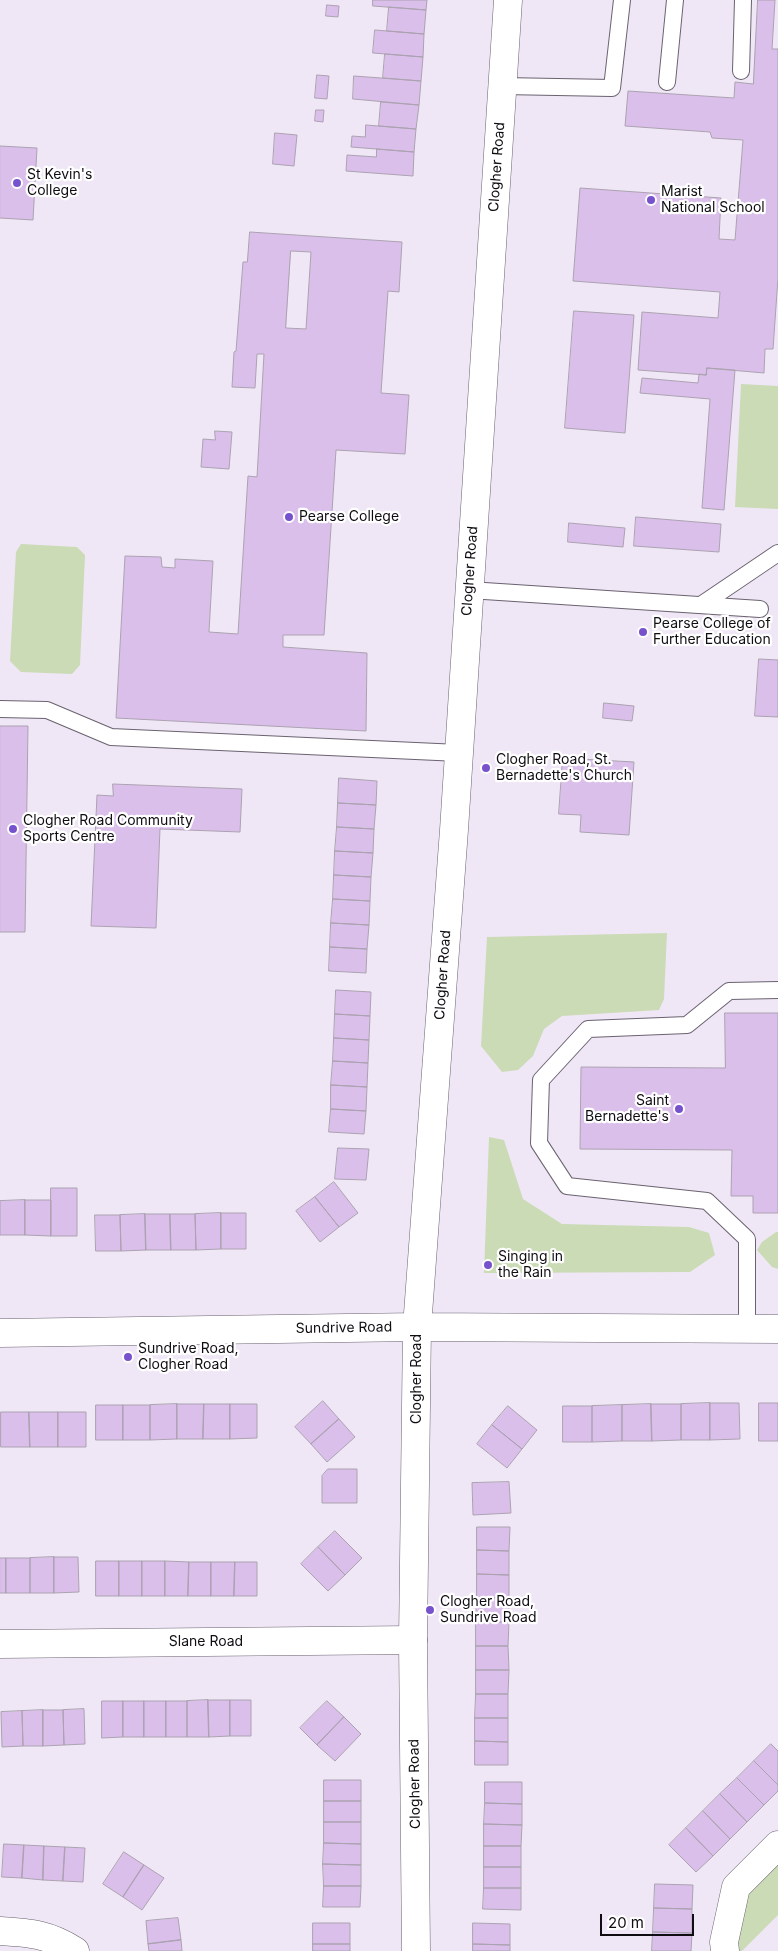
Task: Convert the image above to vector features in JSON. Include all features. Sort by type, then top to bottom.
[{"type":"street","name":"Clogher Road","points":[[416,1951],[413,1640],[417,1327],[459,754],[508,0]]},
{"type":"street","name":"Sundrive Road","points":[[0,1333],[417,1327],[778,1329]]},
{"type":"street","name":"Slane Road","points":[[0,1644],[413,1640]]},
{"type":"street","points":[[725,1951],[724,1942],[736,1887],[778,1845]]},
{"type":"street","points":[[0,1931],[36,1933],[62,1943],[75,1951]]},
{"type":"lane","points":[[502,86],[612,88],[622,0]]},
{"type":"lane","points":[[668,82],[675,0]]},
{"type":"lane","points":[[741,71],[743,0]]},
{"type":"lane","points":[[701,605],[778,554]]},
{"type":"lane","points":[[469,590],[760,609]]},
{"type":"lane","points":[[0,710],[47,710],[111,737],[459,754]]},
{"type":"lane","points":[[748,1329],[747,1240],[707,1201],[567,1186],[539,1143],[541,1080],[588,1030],[687,1026],[729,991],[778,990]]},
{"type":"green space","points":[[741,384],[778,386],[778,509],[735,507]]},
{"type":"green space","points":[[21,544],[77,547],[85,555],[80,665],[72,674],[21,672],[10,661],[16,552]]},
{"type":"green space","points":[[667,933],[664,999],[659,1010],[562,1016],[544,1029],[533,1056],[518,1070],[502,1072],[481,1046],[487,937]]},
{"type":"green space","points":[[489,1137],[504,1140],[523,1199],[562,1224],[689,1227],[709,1233],[715,1255],[690,1272],[484,1273]]},
{"type":"green space","points":[[778,1232],[778,1269],[772,1267],[757,1250],[762,1242]]},
{"type":"green space","points":[[778,1859],[778,1915],[742,1951],[735,1951],[740,1901]]},
{"type":"building","points":[[373,0],[427,0],[426,10],[373,6]]},
{"type":"building","points":[[758,0],[775,0],[772,49],[778,49],[778,278],[773,349],[765,349],[764,373],[707,368],[706,375],[638,370],[642,312],[718,318],[720,292],[573,281],[580,188],[721,198],[719,239],[735,240],[743,140],[712,138],[710,132],[625,126],[628,91],[734,98],[735,82],[753,84]]},
{"type":"building","points":[[327,5],[339,6],[338,17],[326,16]]},
{"type":"building","points":[[389,7],[426,10],[424,34],[387,31]]},
{"type":"building","points":[[375,30],[424,34],[423,57],[373,53]]},
{"type":"building","points":[[385,54],[423,57],[421,81],[383,78]]},
{"type":"building","points":[[317,75],[329,76],[327,99],[315,98]]},
{"type":"building","points":[[354,76],[421,81],[419,105],[353,99]]},
{"type":"building","points":[[381,102],[419,105],[416,129],[379,126]]},
{"type":"building","points":[[316,110],[324,110],[323,122],[315,121]]},
{"type":"building","points":[[366,125],[416,129],[414,152],[351,147],[352,136],[365,137]]},
{"type":"building","points":[[275,133],[297,135],[294,166],[273,164]]},
{"type":"building","name":"St Kevin's College","points":[[0,146],[37,148],[33,220],[0,218]]},
{"type":"building","points":[[377,149],[414,152],[413,176],[346,171],[347,155],[376,157]]},
{"type":"building","name":"Pearse College","points":[[250,232],[402,242],[399,292],[388,291],[381,393],[409,395],[405,454],[336,450],[324,635],[283,635],[283,647],[367,653],[366,731],[116,718],[125,556],[161,557],[162,567],[175,568],[175,559],[213,561],[209,632],[238,634],[248,476],[257,477],[264,354],[257,354],[255,388],[232,387],[243,262],[247,262]],"holes":[[[291,251],[311,252],[306,329],[286,328]]]},
{"type":"building","points":[[574,311],[634,315],[625,433],[565,428]]},
{"type":"building","points":[[707,368],[735,370],[724,510],[702,508],[710,399],[640,393],[642,378],[698,383],[699,374],[706,375]]},
{"type":"building","points":[[215,431],[232,432],[229,469],[201,467],[203,439],[215,440]]},
{"type":"building","points":[[636,517],[721,524],[719,552],[634,546]]},
{"type":"building","points":[[569,523],[625,528],[623,547],[568,542]]},
{"type":"building","points":[[759,659],[778,660],[778,717],[755,716]]},
{"type":"building","points":[[604,703],[634,706],[632,721],[603,718]]},
{"type":"building","name":"Clogher Road Community Sports Centre","points":[[0,726],[28,726],[25,932],[0,932]]},
{"type":"building","points":[[563,758],[634,762],[629,835],[580,832],[581,815],[559,814]]},
{"type":"building","points":[[339,778],[377,781],[376,805],[338,803]]},
{"type":"building","points":[[113,784],[242,789],[240,832],[160,829],[156,928],[91,926],[97,795],[113,796]]},
{"type":"building","points":[[338,803],[376,805],[374,829],[337,827]]},
{"type":"building","points":[[337,827],[374,829],[373,853],[335,851]]},
{"type":"building","points":[[335,851],[373,853],[371,877],[334,875]]},
{"type":"building","points":[[334,875],[371,877],[370,901],[333,899]]},
{"type":"building","points":[[333,899],[370,901],[369,925],[331,923]]},
{"type":"building","points":[[331,923],[369,925],[367,949],[330,947]]},
{"type":"building","points":[[330,947],[367,949],[366,973],[329,971]]},
{"type":"building","points":[[336,990],[371,992],[370,1016],[335,1014]]},
{"type":"building","name":"Saint Bernadette's","points":[[725,1013],[778,1013],[778,1213],[753,1213],[753,1196],[731,1196],[732,1150],[580,1149],[581,1067],[725,1068]]},
{"type":"building","points":[[335,1014],[370,1016],[369,1040],[334,1038]]},
{"type":"building","points":[[334,1038],[369,1040],[368,1063],[333,1061]]},
{"type":"building","points":[[333,1061],[368,1063],[367,1087],[331,1085]]},
{"type":"building","points":[[331,1085],[367,1087],[366,1111],[331,1109]]},
{"type":"building","points":[[331,1109],[366,1111],[364,1134],[329,1132]]},
{"type":"building","points":[[338,1148],[369,1149],[366,1180],[335,1179]]},
{"type":"building","points":[[334,1182],[358,1213],[339,1227],[315,1197]]},
{"type":"building","points":[[51,1188],[77,1188],[77,1236],[51,1236]]},
{"type":"building","points":[[315,1197],[339,1227],[320,1242],[296,1211]]},
{"type":"building","points":[[25,1200],[51,1200],[51,1236],[25,1235]]},
{"type":"building","points":[[25,1200],[25,1235],[0,1235],[0,1201]]},
{"type":"building","points":[[221,1213],[246,1213],[246,1249],[221,1249]]},
{"type":"building","points":[[221,1213],[221,1249],[196,1250],[195,1214]]},
{"type":"building","points":[[145,1214],[170,1214],[171,1250],[146,1250]]},
{"type":"building","points":[[145,1214],[146,1250],[121,1251],[120,1215]]},
{"type":"building","points":[[170,1214],[195,1214],[196,1250],[171,1250]]},
{"type":"building","points":[[95,1215],[120,1215],[121,1251],[96,1251]]},
{"type":"building","points":[[323,1401],[339,1419],[311,1444],[295,1427]]},
{"type":"building","points":[[710,1403],[739,1403],[740,1439],[710,1440]]},
{"type":"building","points":[[710,1403],[710,1440],[681,1440],[681,1404]]},
{"type":"building","points":[[759,1403],[778,1403],[778,1441],[759,1441]]},
{"type":"building","points":[[177,1404],[204,1404],[203,1439],[177,1439]]},
{"type":"building","points":[[177,1404],[177,1439],[150,1440],[150,1405]]},
{"type":"building","points":[[204,1404],[230,1404],[230,1439],[203,1439]]},
{"type":"building","points":[[230,1404],[257,1404],[257,1438],[230,1439]]},
{"type":"building","points":[[651,1404],[681,1404],[681,1440],[652,1441]]},
{"type":"building","points":[[651,1404],[652,1441],[622,1441],[622,1405]]},
{"type":"building","points":[[96,1405],[123,1405],[123,1440],[96,1440]]},
{"type":"building","points":[[123,1405],[150,1405],[150,1440],[123,1440]]},
{"type":"building","points":[[622,1405],[622,1441],[592,1442],[592,1406]]},
{"type":"building","points":[[508,1406],[537,1430],[522,1449],[492,1425]]},
{"type":"building","points":[[563,1406],[592,1406],[592,1442],[563,1442]]},
{"type":"building","points":[[1,1412],[29,1412],[30,1447],[1,1447]]},
{"type":"building","points":[[29,1412],[58,1412],[58,1447],[30,1447]]},
{"type":"building","points":[[58,1412],[86,1412],[86,1447],[58,1447]]},
{"type":"building","points":[[339,1419],[355,1437],[327,1462],[311,1444]]},
{"type":"building","points":[[492,1425],[522,1449],[507,1468],[477,1444]]},
{"type":"building","points":[[328,1469],[357,1469],[357,1503],[322,1503],[322,1476]]},
{"type":"building","points":[[509,1482],[511,1513],[473,1515],[472,1483]]},
{"type":"building","points":[[477,1527],[510,1527],[509,1551],[477,1550]]},
{"type":"building","points":[[335,1531],[362,1558],[345,1575],[318,1547]]},
{"type":"building","points":[[318,1547],[345,1575],[328,1591],[301,1564]]},
{"type":"building","points":[[477,1550],[509,1551],[509,1575],[477,1574]]},
{"type":"building","points":[[54,1557],[78,1557],[79,1592],[54,1593]]},
{"type":"building","points":[[54,1557],[54,1593],[30,1593],[30,1558]]},
{"type":"building","points":[[0,1558],[6,1558],[6,1593],[0,1593]]},
{"type":"building","points":[[6,1558],[30,1558],[30,1593],[6,1593]]},
{"type":"building","points":[[96,1561],[119,1561],[119,1596],[96,1596]]},
{"type":"building","points":[[119,1561],[142,1561],[142,1596],[119,1596]]},
{"type":"building","points":[[142,1561],[165,1561],[165,1596],[142,1596]]},
{"type":"building","points":[[165,1561],[189,1562],[188,1596],[165,1596]]},
{"type":"building","points":[[189,1562],[211,1562],[211,1596],[188,1596]]},
{"type":"building","points":[[211,1562],[235,1562],[234,1596],[211,1596]]},
{"type":"building","points":[[235,1562],[257,1562],[257,1596],[234,1596]]},
{"type":"building","points":[[477,1574],[509,1575],[509,1598],[477,1598]]},
{"type":"building","points":[[477,1598],[509,1598],[509,1622],[476,1622]]},
{"type":"building","points":[[476,1622],[509,1622],[508,1646],[476,1646]]},
{"type":"building","points":[[476,1646],[508,1646],[509,1670],[476,1670]]},
{"type":"building","points":[[476,1670],[509,1670],[508,1694],[476,1694]]},
{"type":"building","points":[[476,1694],[508,1694],[508,1718],[475,1718]]},
{"type":"building","points":[[208,1700],[230,1700],[230,1736],[209,1737]]},
{"type":"building","points":[[208,1700],[209,1737],[187,1737],[187,1701]]},
{"type":"building","points":[[230,1700],[251,1700],[251,1736],[230,1736]]},
{"type":"building","points":[[102,1701],[123,1701],[123,1737],[102,1738]]},
{"type":"building","points":[[123,1701],[144,1701],[144,1737],[123,1737]]},
{"type":"building","points":[[144,1701],[166,1701],[166,1737],[144,1737]]},
{"type":"building","points":[[166,1701],[187,1701],[187,1737],[166,1737]]},
{"type":"building","points":[[327,1701],[344,1717],[317,1745],[300,1728]]},
{"type":"building","points":[[84,1709],[85,1744],[64,1745],[63,1710]]},
{"type":"building","points":[[43,1710],[63,1710],[64,1745],[43,1746]]},
{"type":"building","points":[[43,1710],[43,1746],[23,1746],[22,1711]]},
{"type":"building","points":[[22,1711],[23,1746],[2,1747],[1,1712]]},
{"type":"building","points":[[344,1717],[361,1734],[335,1761],[317,1745]]},
{"type":"building","points":[[475,1718],[508,1718],[508,1742],[475,1741]]},
{"type":"building","points":[[475,1741],[508,1742],[508,1765],[475,1765]]},
{"type":"building","points":[[771,1744],[778,1751],[778,1785],[754,1761]]},
{"type":"building","points":[[754,1761],[778,1785],[778,1791],[764,1805],[737,1778]]},
{"type":"building","points":[[737,1778],[764,1805],[747,1822],[720,1794]]},
{"type":"building","points":[[324,1780],[361,1780],[361,1801],[324,1801]]},
{"type":"building","points":[[485,1782],[522,1782],[522,1804],[485,1803]]},
{"type":"building","points":[[720,1794],[747,1822],[730,1839],[703,1811]]},
{"type":"building","points":[[324,1801],[361,1801],[361,1822],[324,1822]]},
{"type":"building","points":[[485,1803],[522,1804],[522,1825],[484,1824]]},
{"type":"building","points":[[703,1811],[730,1839],[713,1856],[686,1828]]},
{"type":"building","points":[[324,1822],[361,1822],[361,1844],[324,1843]]},
{"type":"building","points":[[484,1824],[522,1825],[521,1846],[484,1846]]},
{"type":"building","points":[[686,1828],[713,1856],[696,1872],[669,1845]]},
{"type":"building","points":[[324,1843],[361,1844],[361,1865],[323,1864]]},
{"type":"building","points":[[4,1844],[24,1845],[22,1878],[2,1877]]},
{"type":"building","points":[[24,1845],[44,1846],[43,1880],[22,1878]]},
{"type":"building","points":[[44,1846],[65,1847],[63,1881],[43,1880]]},
{"type":"building","points":[[484,1846],[521,1846],[521,1867],[484,1867]]},
{"type":"building","points":[[65,1847],[85,1848],[83,1882],[63,1881]]},
{"type":"building","points":[[124,1852],[144,1865],[123,1897],[103,1884]]},
{"type":"building","points":[[323,1864],[361,1865],[361,1886],[324,1886]]},
{"type":"building","points":[[144,1865],[164,1878],[142,1910],[123,1897]]},
{"type":"building","points":[[484,1867],[521,1867],[521,1888],[484,1888]]},
{"type":"building","points":[[655,1884],[693,1885],[692,1909],[654,1908]]},
{"type":"building","points":[[324,1886],[361,1886],[360,1907],[323,1907]]},
{"type":"building","points":[[484,1888],[521,1888],[521,1910],[483,1909]]},
{"type":"building","points":[[654,1908],[692,1909],[692,1933],[653,1932]]},
{"type":"building","points":[[178,1918],[181,1940],[148,1944],[146,1921]]},
{"type":"building","points":[[313,1923],[350,1923],[350,1944],[313,1944]]},
{"type":"building","points":[[473,1923],[510,1924],[510,1945],[473,1944]]},
{"type":"building","points":[[653,1932],[692,1933],[691,1951],[652,1951]]},
{"type":"building","points":[[181,1940],[182,1951],[149,1951],[148,1944]]},
{"type":"building","points":[[313,1944],[350,1944],[350,1951],[313,1951]]},
{"type":"building","points":[[473,1944],[510,1945],[510,1951],[473,1951]]},
{"type":"place","name":"St Kevin's College","points":[[17,183]]},
{"type":"place","name":"Marist National School","points":[[651,200]]},
{"type":"place","name":"Pearse College","points":[[289,517]]},
{"type":"place","name":"Pearse College of Further Education","points":[[643,632]]},
{"type":"place","name":"Clogher Road, St. Bernadette's Church","points":[[486,768]]},
{"type":"place","name":"Clogher Road Community Sports Centre","points":[[13,829]]},
{"type":"place","name":"Saint Bernadette's","points":[[679,1109]]},
{"type":"place","name":"Singing in the Rain","points":[[488,1265]]},
{"type":"place","name":"Sundrive Road, Clogher Road","points":[[128,1357]]},
{"type":"place","name":"Clogher Road, Sundrive Road","points":[[430,1610]]}]
